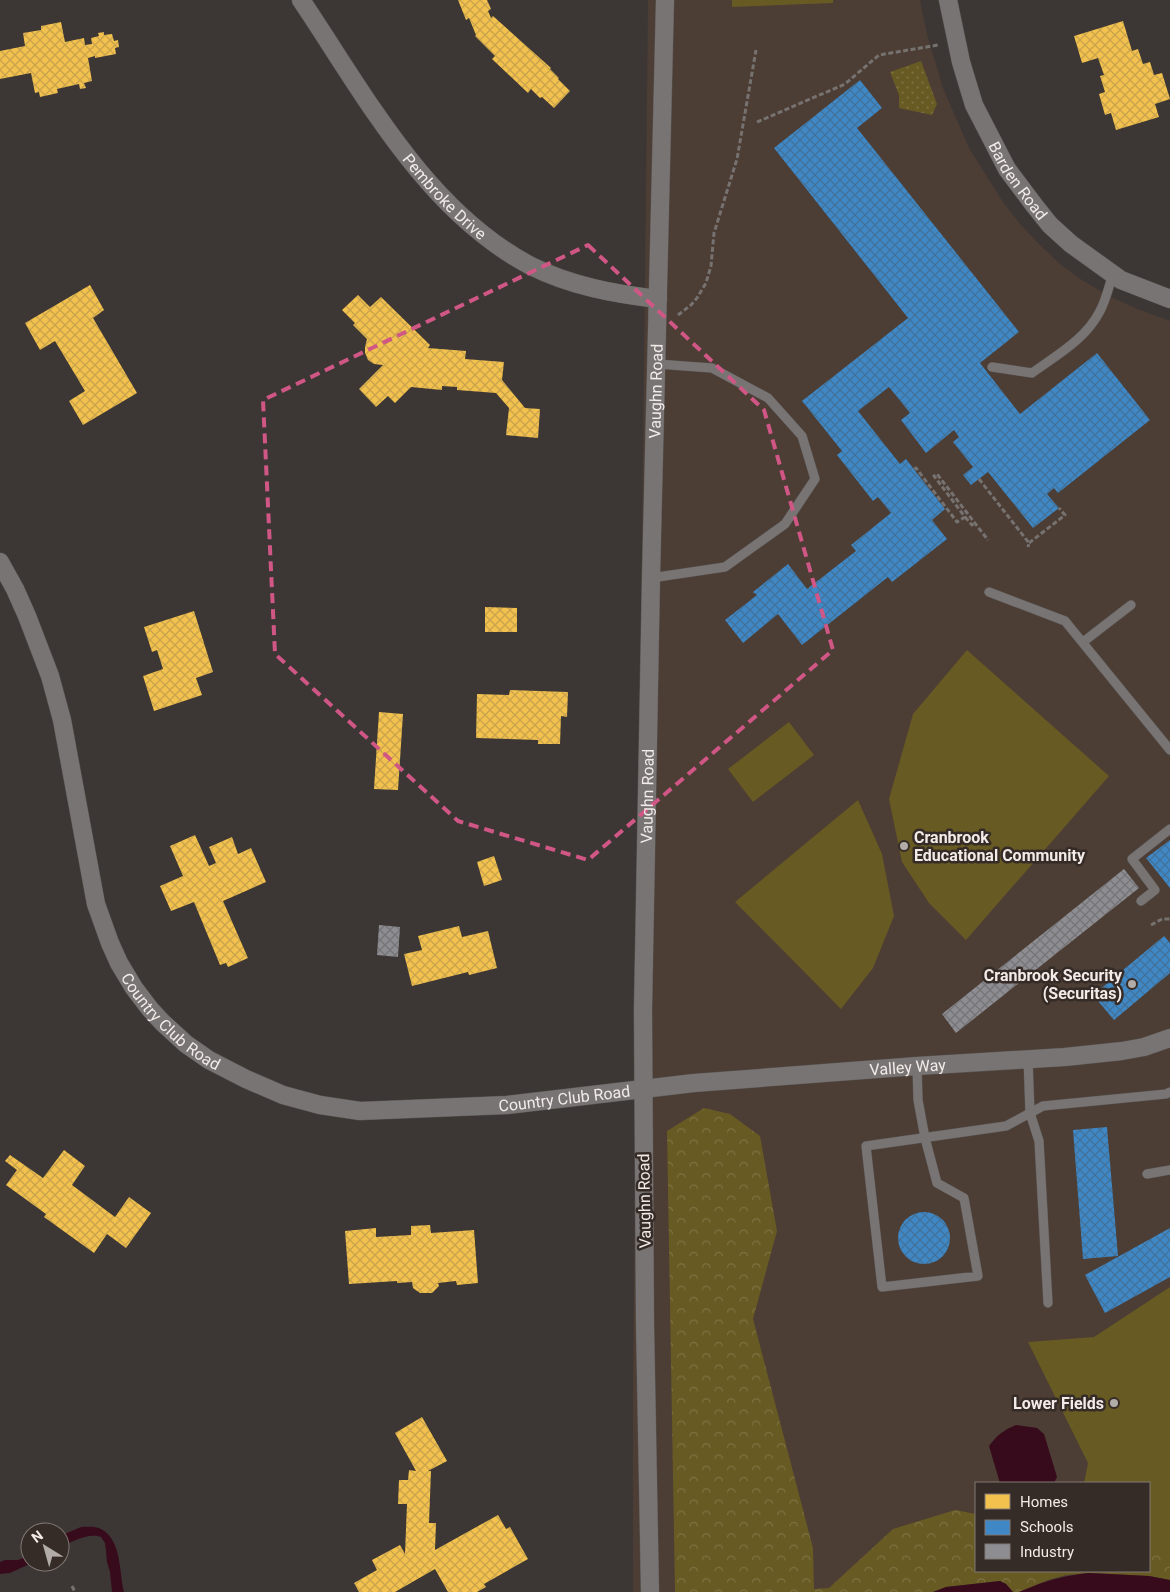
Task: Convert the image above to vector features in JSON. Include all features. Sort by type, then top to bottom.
[{"type":"street","name":"Pembroke Drive","points":[[302,0],[394,138],[440,196],[469,224],[502,249],[532,266],[559,278],[589,288],[658,299]]},
{"type":"street","name":"Vaughn Road","points":[[650,1592],[643,1088],[651,578],[665,0]]},
{"type":"street","name":"Barden Road","points":[[948,0],[961,62],[974,105],[1007,169],[1050,225],[1071,244],[1121,280],[1170,299]]},
{"type":"street","name":"Country Club Road","points":[[0,562],[27,616],[52,685],[62,720],[96,904],[104,930],[119,963],[134,988],[150,1009],[186,1044],[209,1060],[283,1096],[320,1105],[360,1111],[507,1105],[643,1088]]},
{"type":"street","name":"Valley Way","points":[[643,1088],[917,1066],[1065,1057],[1122,1051],[1169,1041]]},
{"type":"lane","points":[[992,368],[1032,373],[1066,349],[1085,334],[1100,310],[1113,274]]},
{"type":"lane","points":[[651,578],[725,567],[785,524],[815,479],[802,436],[768,398],[712,368],[657,364]]},
{"type":"lane","points":[[988,592],[1065,621],[1170,750]]},
{"type":"lane","points":[[1083,642],[1131,605]]},
{"type":"lane","points":[[1141,901],[1156,890],[1132,859],[1170,829]]},
{"type":"lane","points":[[1028,1059],[1030,1113],[1039,1141],[1048,1303]]},
{"type":"lane","points":[[917,1066],[918,1100],[926,1138],[938,1182],[964,1198],[978,1276],[882,1287],[866,1146],[926,1138],[1006,1126],[1043,1106],[1166,1094],[1170,1092]]},
{"type":"lane","points":[[1147,1174],[1170,1170]]},
{"type":"path","points":[[757,122],[845,84],[879,56],[956,41]]},
{"type":"path","points":[[658,323],[677,316],[691,305],[706,283],[711,266],[714,233],[737,159],[756,50]]},
{"type":"path","points":[[914,469],[916,468],[957,522],[965,516]]},
{"type":"path","points":[[975,523],[972,525],[934,476],[937,474],[975,523],[988,540]]},
{"type":"path","points":[[979,479],[1028,545],[1065,515],[1059,508]]},
{"type":"path","points":[[1151,925],[1162,919],[1170,919]]},
{"type":"path","points":[[72,1586],[75,1592]]},
{"type":"highlighted area","points":[[588,245],[764,410],[833,650],[588,860],[458,821],[275,654],[263,400]]},
{"type":"shaded area","name":"Cranbrook Educational Community","points":[[648,0],[920,0],[927,34],[943,88],[969,148],[1003,202],[1040,245],[1060,264],[1082,280],[1107,295],[1170,321],[1170,1592],[633,1592],[633,1372]]},
{"type":"shaded area","points":[[1016,1425],[1037,1428],[1044,1434],[1057,1477],[1054,1482],[1000,1482],[989,1446],[1001,1433]]},
{"type":"shaded area","points":[[81,1527],[94,1527],[108,1534],[119,1557],[124,1592],[112,1592],[105,1543],[101,1537],[91,1536],[70,1542],[70,1532]]},
{"type":"shaded area","points":[[20,1559],[20,1568],[10,1573],[0,1574],[0,1562]]},
{"type":"shaded area","points":[[1089,1573],[1149,1576],[1170,1580],[1170,1592],[1019,1592],[1053,1580]]},
{"type":"shaded area","points":[[1000,1581],[1006,1584],[1013,1592],[933,1592],[946,1587]]},
{"type":"green space","points":[[732,0],[833,0],[833,3],[732,7]]},
{"type":"green space","points":[[921,61],[937,104],[932,115],[899,108],[899,95],[890,72]]},
{"type":"green space","points":[[967,650],[1109,776],[966,940],[929,903],[902,862],[889,799],[913,714]]},
{"type":"green space","points":[[789,722],[814,755],[753,802],[728,769]]},
{"type":"green space","points":[[858,800],[882,854],[894,916],[873,968],[841,1009],[735,902]]},
{"type":"green space","points":[[704,1108],[730,1114],[760,1136],[777,1231],[753,1319],[813,1548],[814,1589],[829,1588],[893,1529],[955,1510],[975,1514],[975,1572],[1150,1572],[1150,1552],[1170,1552],[1170,1580],[1149,1576],[1090,1573],[1066,1575],[1019,1592],[1013,1592],[1006,1584],[1000,1581],[946,1587],[933,1592],[675,1592],[667,1131]]},
{"type":"green space","name":"Lower Fields","points":[[1170,1287],[1170,1552],[1150,1552],[1150,1482],[1084,1482],[1088,1463],[1028,1342],[1094,1337]]},
{"type":"building: Homes","points":[[458,0],[487,0],[491,9],[488,11],[491,18],[493,16],[551,68],[558,79],[570,91],[554,108],[531,89],[528,93],[492,59],[495,56],[475,36],[469,18],[466,20]]},
{"type":"building: Homes","points":[[1123,21],[1132,51],[1138,49],[1143,64],[1150,62],[1154,75],[1162,73],[1170,99],[1155,104],[1159,117],[1116,130],[1111,113],[1105,115],[1099,94],[1105,92],[1100,76],[1104,75],[1098,58],[1082,63],[1074,36]]},
{"type":"building: Homes","points":[[61,22],[65,42],[84,38],[85,45],[92,44],[91,38],[99,36],[98,33],[104,32],[104,35],[112,34],[114,41],[118,40],[119,47],[115,48],[116,54],[88,58],[92,81],[84,83],[86,88],[80,89],[79,84],[57,89],[58,93],[40,97],[39,92],[35,93],[31,73],[0,79],[0,51],[25,46],[23,33],[41,30],[41,26]]},
{"type":"building: Homes","points":[[90,285],[104,310],[93,318],[137,393],[83,425],[69,401],[85,391],[55,341],[40,350],[25,323]]},
{"type":"building: Homes","points":[[358,295],[370,307],[381,297],[430,345],[428,348],[466,351],[465,359],[504,362],[502,380],[525,408],[540,409],[538,438],[506,435],[509,408],[496,393],[457,390],[457,387],[442,386],[442,390],[411,387],[395,403],[388,396],[376,407],[359,389],[383,365],[374,364],[368,360],[365,353],[367,339],[342,310]]},
{"type":"building: Homes","points":[[485,607],[517,608],[517,632],[485,632]]},
{"type":"building: Homes","points":[[194,611],[213,672],[196,678],[202,695],[154,711],[143,676],[163,669],[157,650],[152,652],[144,627]]},
{"type":"building: Homes","points":[[510,690],[568,692],[567,717],[561,716],[560,744],[538,744],[538,740],[476,738],[477,694],[509,695]]},
{"type":"building: Homes","points":[[379,712],[403,714],[398,790],[374,789]]},
{"type":"building: Homes","points":[[195,835],[209,866],[216,863],[209,847],[232,837],[238,854],[251,848],[266,882],[223,901],[248,958],[228,967],[226,963],[220,965],[194,902],[171,911],[160,886],[183,876],[170,846]]},
{"type":"building: Homes","points":[[494,856],[502,880],[484,886],[477,862]]},
{"type":"building: Homes","points":[[459,926],[462,937],[488,931],[497,968],[469,975],[468,972],[412,986],[404,954],[422,950],[418,936]]},
{"type":"building: Homes","points":[[64,1150],[85,1166],[72,1185],[115,1217],[129,1197],[151,1213],[126,1248],[107,1234],[94,1253],[44,1217],[46,1214],[6,1185],[17,1170],[5,1161],[10,1155],[43,1178]]},
{"type":"building: Homes","points":[[430,1225],[431,1233],[474,1230],[478,1283],[457,1285],[456,1281],[438,1283],[439,1286],[432,1293],[420,1293],[413,1288],[412,1282],[349,1284],[345,1231],[376,1228],[376,1237],[411,1235],[411,1226]]},
{"type":"building: Homes","points":[[422,1417],[447,1461],[428,1471],[431,1471],[429,1523],[436,1523],[435,1550],[498,1515],[506,1529],[510,1527],[528,1559],[484,1584],[486,1587],[477,1592],[448,1592],[435,1569],[395,1592],[359,1592],[354,1583],[377,1570],[372,1560],[400,1545],[405,1554],[407,1504],[398,1504],[399,1480],[408,1480],[409,1470],[416,1471],[395,1433]]},
{"type":"building: Schools","points":[[860,80],[882,108],[857,128],[1019,332],[980,363],[1020,414],[1097,353],[1150,420],[1058,493],[1054,488],[1047,494],[1059,508],[1033,528],[988,472],[971,485],[963,475],[973,467],[953,442],[959,437],[954,430],[926,453],[901,420],[910,413],[889,387],[858,411],[900,464],[906,459],[945,509],[932,520],[947,539],[892,582],[888,577],[802,645],[778,614],[743,643],[725,620],[757,595],[753,592],[788,564],[807,589],[856,551],[851,545],[891,513],[878,497],[873,501],[837,455],[842,451],[802,401],[908,318],[774,148]]},
{"type":"building: Schools","points":[[1170,840],[1170,888],[1146,858]]},
{"type":"building: Schools","name":"Cranbrook Security (Securitas)","points":[[1164,936],[1170,943],[1170,973],[1114,1020],[1093,995]]},
{"type":"building: Schools","points":[[1107,1127],[1118,1256],[1083,1259],[1073,1130]]},
{"type":"building: Schools","points":[[919,1212],[929,1212],[943,1219],[950,1233],[950,1243],[943,1257],[929,1264],[919,1264],[909,1260],[902,1253],[898,1243],[898,1233],[902,1223],[909,1216]]},
{"type":"building: Schools","points":[[1170,1228],[1170,1277],[1105,1313],[1085,1275]]},
{"type":"building: Industry","points":[[1124,869],[1139,888],[956,1033],[942,1014]]},
{"type":"building: Industry","points":[[379,925],[400,927],[398,957],[377,955]]},
{"type":"place","name":"Cranbrook Educational Community","points":[[904,846]]},
{"type":"place","name":"Cranbrook Security (Securitas)","points":[[1132,984]]},
{"type":"place","name":"Lower Fields","points":[[1114,1403]]}]
